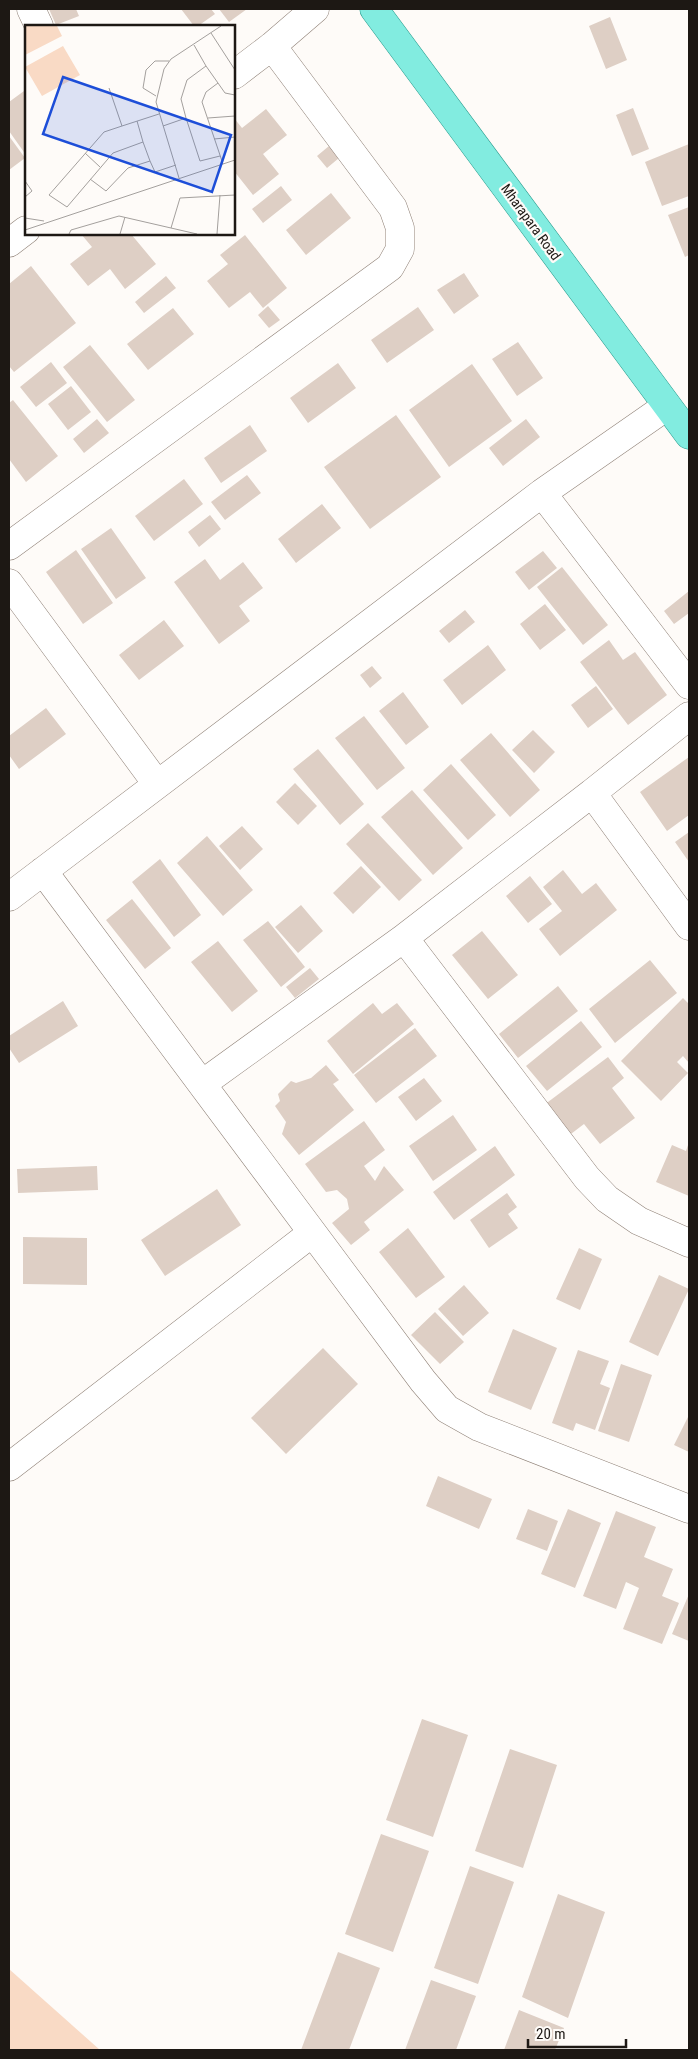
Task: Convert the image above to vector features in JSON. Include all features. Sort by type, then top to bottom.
[{"type":"main road","name":"Mharapara Road","points":[[374,9],[689,435]]},
{"type":"street","points":[[31,9],[39,25]]},
{"type":"street","points":[[235,74],[315,9]]},
{"type":"street","points":[[9,546],[390,267],[400,249],[400,228],[394,208],[272,46]]},
{"type":"street","points":[[9,243],[25,231]]},
{"type":"street","points":[[9,897],[542,493],[667,406]]},
{"type":"street","points":[[542,493],[689,685]]},
{"type":"street","points":[[9,584],[157,784]]},
{"type":"street","points":[[202,1084],[404,938],[689,716]]},
{"type":"street","points":[[592,793],[689,926]]},
{"type":"street","points":[[43,871],[312,1233],[447,1409],[479,1427],[689,1509]]},
{"type":"street","points":[[404,938],[587,1178],[607,1199],[639,1221],[689,1243]]},
{"type":"street","points":[[9,1467],[312,1233]]},
{"type":"shaded area","points":[[9,1969],[100,2050],[9,2050]]},
{"type":"building","points":[[49,9],[76,9],[79,16],[56,25]]},
{"type":"building","points":[[181,9],[211,9],[215,14],[199,25],[193,25]]},
{"type":"building","points":[[219,9],[247,9],[229,22]]},
{"type":"building","points":[[610,17],[627,60],[606,69],[589,26]]},
{"type":"building","points":[[24,91],[25,92],[25,154],[9,131],[9,102]]},
{"type":"building","points":[[633,108],[649,149],[632,156],[616,115]]},
{"type":"building","points":[[266,109],[287,135],[263,154],[279,174],[253,195],[235,172],[235,119],[242,128]]},
{"type":"building","points":[[9,136],[25,158],[9,170]]},
{"type":"building","points":[[689,144],[689,196],[662,206],[645,162]]},
{"type":"building","points":[[329,146],[339,158],[327,168],[317,156]]},
{"type":"building","points":[[281,186],[292,200],[263,223],[252,209]]},
{"type":"building","points":[[331,193],[351,218],[306,255],[286,230]]},
{"type":"building","points":[[689,207],[689,255],[685,257],[668,215]]},
{"type":"building","points":[[82,235],[132,235],[156,264],[125,289],[110,269],[88,286],[70,264],[92,247]]},
{"type":"building","points":[[245,235],[287,288],[263,308],[250,292],[229,308],[207,281],[228,264],[220,255]]},
{"type":"building","points":[[31,266],[76,323],[14,372],[9,366],[9,284]]},
{"type":"building","points":[[464,273],[479,296],[454,314],[437,290]]},
{"type":"building","points":[[166,276],[176,288],[144,313],[135,302]]},
{"type":"building","points":[[268,306],[280,320],[269,328],[258,315]]},
{"type":"building","points":[[418,307],[434,330],[387,363],[371,340]]},
{"type":"building","points":[[173,308],[194,334],[148,370],[127,344]]},
{"type":"building","points":[[518,342],[543,378],[517,396],[492,359]]},
{"type":"building","points":[[90,345],[135,400],[107,422],[63,367]]},
{"type":"building","points":[[51,362],[67,383],[36,407],[20,387]]},
{"type":"building","points":[[338,363],[356,388],[308,423],[290,398]]},
{"type":"building","points":[[472,364],[512,421],[449,467],[409,410]]},
{"type":"building","points":[[71,386],[91,412],[68,430],[48,404]]},
{"type":"building","points":[[13,400],[58,456],[26,482],[9,459],[9,403]]},
{"type":"building","points":[[396,415],[441,477],[370,529],[324,467]]},
{"type":"building","points":[[97,419],[109,433],[84,453],[73,439]]},
{"type":"building","points":[[526,419],[540,437],[503,466],[489,448]]},
{"type":"building","points":[[250,425],[267,451],[221,483],[204,458]]},
{"type":"building","points":[[247,475],[261,493],[225,520],[211,502]]},
{"type":"building","points":[[184,479],[203,504],[154,541],[135,516]]},
{"type":"building","points":[[322,504],[341,528],[296,563],[278,539]]},
{"type":"building","points":[[210,515],[221,529],[199,547],[188,532]]},
{"type":"building","points":[[111,528],[146,578],[116,599],[81,549]]},
{"type":"building","points":[[76,550],[113,603],[83,624],[46,572]]},
{"type":"building","points":[[543,551],[557,568],[529,590],[515,572]]},
{"type":"building","points":[[205,559],[220,580],[243,562],[263,588],[239,606],[250,621],[219,644],[174,582]]},
{"type":"building","points":[[562,567],[608,625],[583,645],[537,587]]},
{"type":"building","points":[[689,591],[689,613],[674,624],[664,611]]},
{"type":"building","points":[[545,604],[566,630],[540,650],[520,624]]},
{"type":"building","points":[[465,610],[475,622],[449,643],[439,631]]},
{"type":"building","points":[[164,620],[184,646],[139,680],[119,655]]},
{"type":"building","points":[[609,640],[623,660],[635,652],[667,695],[628,725],[580,662]]},
{"type":"building","points":[[488,645],[506,670],[462,705],[443,680]]},
{"type":"building","points":[[372,666],[382,678],[370,688],[360,675]]},
{"type":"building","points":[[596,686],[613,709],[588,728],[571,705]]},
{"type":"building","points":[[403,692],[429,727],[406,745],[379,711]]},
{"type":"building","points":[[46,708],[66,734],[19,769],[9,755],[9,736]]},
{"type":"building","points":[[364,716],[405,768],[377,790],[335,738]]},
{"type":"building","points":[[533,730],[555,752],[534,773],[512,750]]},
{"type":"building","points":[[491,733],[540,790],[510,817],[460,760]]},
{"type":"building","points":[[318,749],[364,804],[340,825],[293,769]]},
{"type":"building","points":[[689,757],[689,815],[667,831],[640,792]]},
{"type":"building","points":[[451,764],[496,815],[468,840],[423,790]]},
{"type":"building","points":[[295,783],[317,806],[298,825],[276,802]]},
{"type":"building","points":[[412,790],[463,848],[433,875],[381,817]]},
{"type":"building","points":[[368,823],[422,880],[399,901],[346,844]]},
{"type":"building","points":[[242,826],[263,849],[240,870],[219,846]]},
{"type":"building","points":[[689,832],[689,862],[675,842]]},
{"type":"building","points":[[207,836],[253,890],[223,916],[177,863]]},
{"type":"building","points":[[160,859],[201,915],[174,937],[132,882]]},
{"type":"building","points":[[361,866],[381,887],[353,914],[333,893]]},
{"type":"building","points":[[563,870],[582,894],[596,883],[617,910],[560,956],[539,929],[562,911],[543,887]]},
{"type":"building","points":[[530,876],[552,904],[528,923],[506,896]]},
{"type":"building","points":[[132,899],[171,948],[145,969],[106,920]]},
{"type":"building","points":[[301,905],[323,931],[298,953],[275,927]]},
{"type":"building","points":[[268,921],[305,967],[281,987],[243,940]]},
{"type":"building","points":[[482,931],[518,975],[488,999],[452,955]]},
{"type":"building","points":[[218,941],[258,991],[232,1012],[191,962]]},
{"type":"building","points":[[650,960],[677,993],[615,1043],[589,1009]]},
{"type":"building","points":[[310,968],[319,979],[295,998],[286,987]]},
{"type":"building","points":[[558,986],[578,1011],[518,1058],[499,1034]]},
{"type":"building","points":[[683,998],[689,1004],[689,1063],[683,1056],[677,1062],[688,1073],[661,1101],[621,1061]]},
{"type":"building","points":[[63,1001],[78,1026],[19,1063],[9,1048],[9,1036]]},
{"type":"building","points":[[373,1003],[382,1014],[397,1003],[414,1024],[353,1074],[327,1041]]},
{"type":"building","points":[[581,1021],[602,1047],[547,1091],[526,1066]]},
{"type":"building","points":[[415,1028],[437,1056],[376,1103],[354,1075]]},
{"type":"building","points":[[608,1057],[624,1078],[612,1088],[635,1118],[600,1144],[584,1124],[563,1140],[540,1108]]},
{"type":"building","points":[[326,1065],[339,1080],[333,1084],[354,1110],[299,1155],[282,1134],[286,1122],[275,1106],[280,1101],[278,1094],[291,1081],[296,1083],[311,1078]]},
{"type":"building","points":[[424,1078],[442,1101],[416,1121],[398,1097]]},
{"type":"building","points":[[453,1115],[477,1150],[433,1181],[409,1146]]},
{"type":"building","points":[[364,1121],[385,1150],[364,1166],[375,1181],[384,1166],[404,1190],[364,1222],[370,1230],[351,1245],[332,1223],[349,1209],[347,1199],[337,1190],[326,1192],[305,1164]]},
{"type":"building","points":[[689,1142],[689,1196],[656,1182],[672,1145],[686,1151]]},
{"type":"building","points":[[495,1146],[515,1175],[454,1220],[433,1192]]},
{"type":"building","points":[[97,1166],[98,1190],[18,1193],[17,1169]]},
{"type":"building","points":[[217,1189],[241,1225],[165,1276],[141,1240]]},
{"type":"building","points":[[507,1193],[517,1207],[508,1214],[518,1228],[489,1248],[470,1220]]},
{"type":"building","points":[[408,1228],[445,1277],[416,1298],[379,1252]]},
{"type":"building","points":[[23,1237],[87,1238],[87,1285],[23,1284]]},
{"type":"building","points":[[579,1248],[602,1259],[580,1310],[556,1299]]},
{"type":"building","points":[[659,1275],[689,1289],[658,1356],[629,1342]]},
{"type":"building","points":[[464,1285],[489,1313],[463,1336],[438,1309]]},
{"type":"building","points":[[435,1312],[464,1342],[440,1364],[411,1335]]},
{"type":"building","points":[[513,1329],[557,1348],[531,1410],[488,1392]]},
{"type":"building","points":[[323,1348],[358,1384],[286,1454],[251,1418]]},
{"type":"building","points":[[578,1350],[609,1361],[600,1384],[610,1388],[595,1430],[576,1423],[573,1431],[552,1423]]},
{"type":"building","points":[[621,1364],[652,1375],[629,1442],[598,1431]]},
{"type":"building","points":[[689,1415],[689,1452],[674,1445]]},
{"type":"building","points":[[438,1476],[492,1499],[479,1529],[426,1506]]},
{"type":"building","points":[[528,1509],[558,1521],[547,1551],[516,1539]]},
{"type":"building","points":[[568,1509],[601,1523],[575,1588],[541,1574]]},
{"type":"building","points":[[616,1511],[656,1527],[644,1557],[673,1569],[662,1596],[679,1603],[662,1644],[623,1629],[639,1588],[626,1582],[616,1609],[583,1596]]},
{"type":"building","points":[[689,1594],[689,1641],[672,1634]]},
{"type":"building","points":[[422,1719],[468,1735],[433,1837],[386,1820]]},
{"type":"building","points":[[510,1749],[557,1765],[523,1868],[475,1851]]},
{"type":"building","points":[[381,1834],[429,1851],[393,1952],[345,1934]]},
{"type":"building","points":[[470,1866],[514,1882],[478,1984],[434,1968]]},
{"type":"building","points":[[558,1894],[605,1912],[568,2018],[522,1997]]},
{"type":"building","points":[[338,1952],[380,1968],[349,2050],[301,2050]]},
{"type":"building","points":[[431,1980],[476,1996],[456,2050],[405,2050]]},
{"type":"building","points":[[519,2010],[564,2028],[555,2050],[504,2050]]}]
